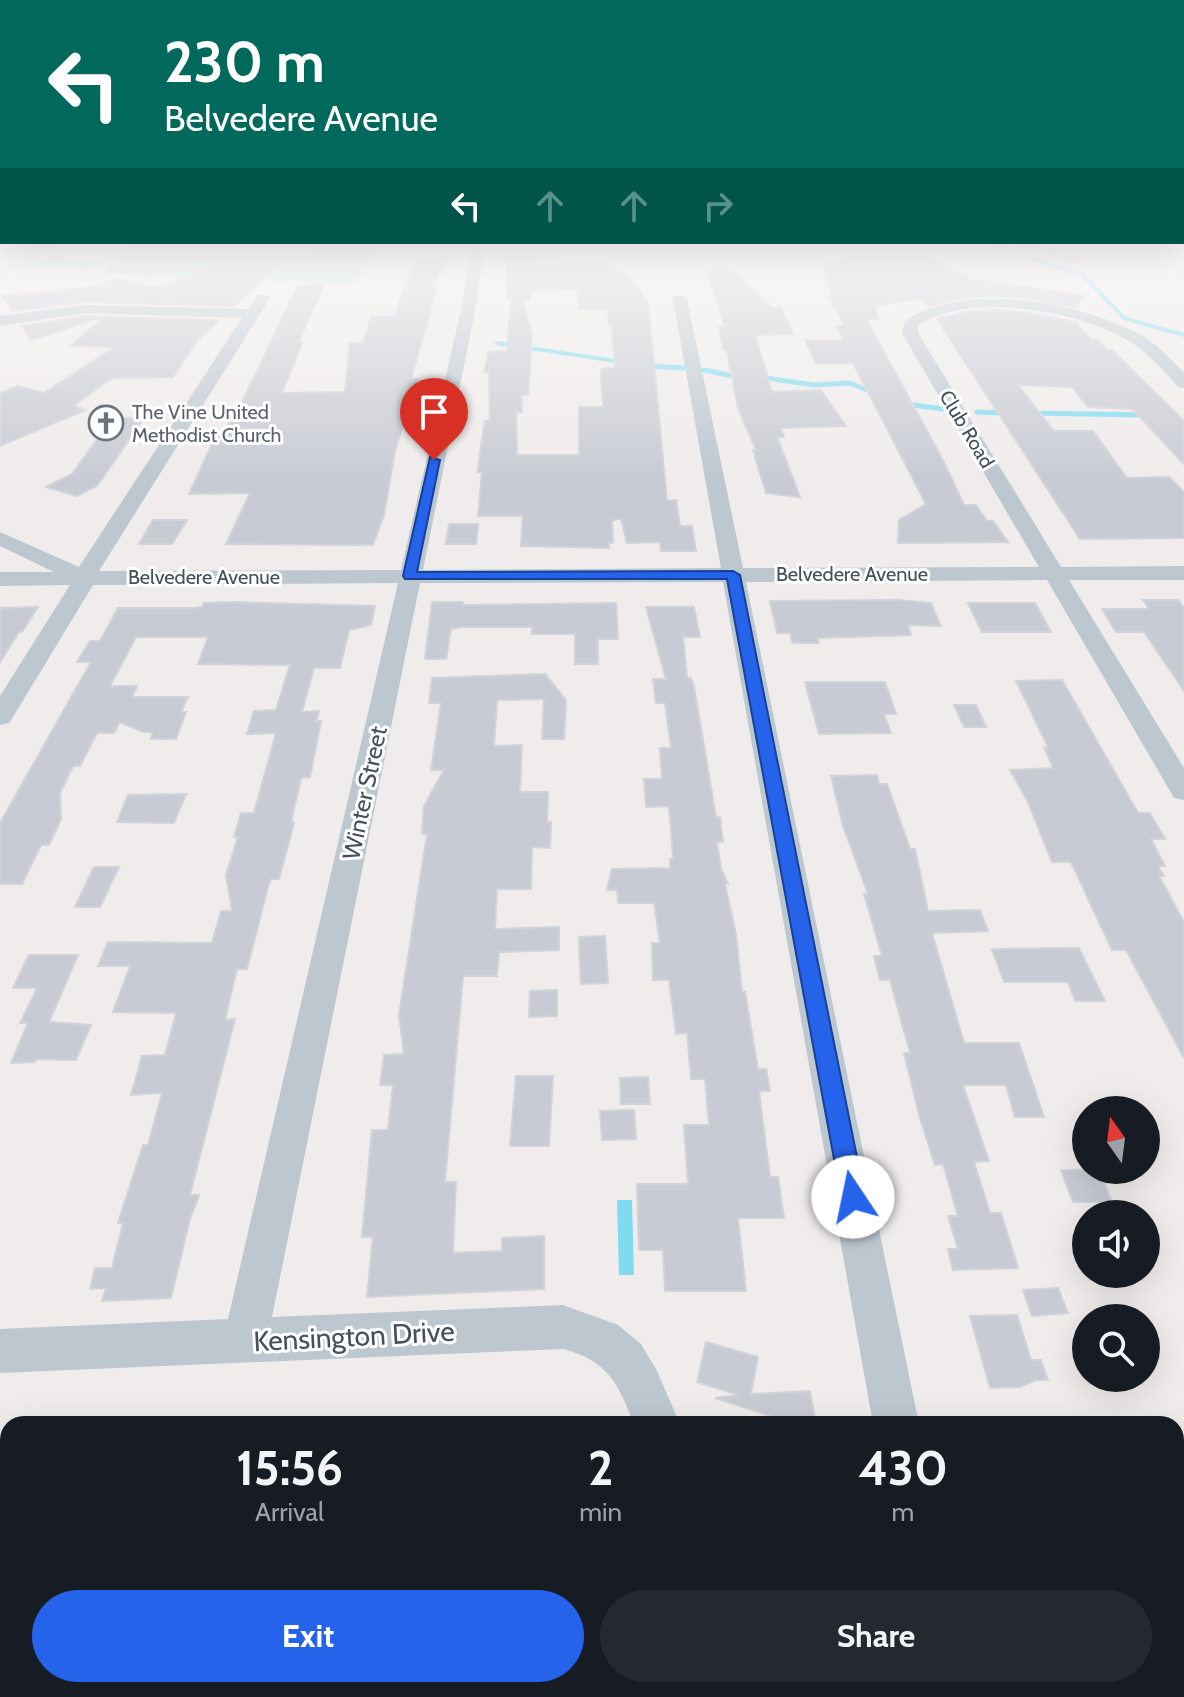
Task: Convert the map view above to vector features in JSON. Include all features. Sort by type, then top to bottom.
[{"type":"street","points":[[0,717],[247,322]]},
{"type":"street","name":"Winter Street","points":[[245,1341],[465,322]]},
{"type":"street","points":[[684,322],[894,1416]]},
{"type":"street","name":"Club Road","points":[[912,322],[910,333],[961,422],[1184,791]]},
{"type":"street","name":"Club Road","points":[[1099,322],[1133,336],[1184,383]]},
{"type":"street","name":"Belvedere Avenue","points":[[0,538],[85,578],[1184,573]]},
{"type":"street","points":[[0,579],[85,578]]},
{"type":"street","name":"Kensington Drive","points":[[0,1351],[563,1327],[596,1334],[623,1355],[639,1380],[654,1416]]},
{"type":"water","points":[[617,1200],[632,1200],[634,1275],[619,1275]]},
{"type":"building","points":[[46,322],[86,322],[31,340],[22,326]]},
{"type":"building","points":[[97,322],[217,322],[197,341],[173,377],[112,378],[73,406],[86,410],[0,446],[0,393],[17,386],[44,393],[115,347],[71,346]]},
{"type":"building","points":[[280,322],[307,322],[282,393],[345,392],[350,343],[363,343],[369,322],[427,322],[411,379],[418,379],[395,451],[384,515],[373,545],[226,544],[250,493],[189,494],[215,437],[224,434]]},
{"type":"building","points":[[509,322],[529,322],[532,335],[528,395],[521,395],[522,412],[516,412],[517,455],[579,455],[579,407],[603,407],[601,373],[603,368],[615,368],[612,324],[609,322],[650,322],[667,501],[676,500],[680,526],[692,526],[696,551],[661,551],[660,542],[627,543],[621,519],[612,520],[613,543],[609,543],[609,548],[521,546],[523,516],[478,516],[482,472],[478,472],[480,451],[485,421],[490,421],[489,372],[485,372],[488,352],[507,351]]},
{"type":"building","points":[[723,322],[788,322],[793,334],[755,335],[772,392],[821,390],[846,426],[780,428],[784,437],[777,437],[800,497],[766,493],[753,450],[756,450],[738,408],[727,351],[723,348],[719,327],[725,327]]},
{"type":"building","points":[[843,322],[868,322],[964,505],[976,505],[1008,542],[898,543],[899,520],[926,504],[853,363],[816,363],[805,340],[844,340],[836,326],[845,326]]},
{"type":"building","points":[[939,322],[1075,322],[1090,339],[1096,339],[1113,351],[1184,421],[1184,464],[1132,409],[1088,407],[1072,387],[1018,385],[1054,431],[1093,431],[1127,478],[1169,477],[1184,492],[1184,538],[1080,539]]},
{"type":"building","points":[[112,418],[144,418],[97,486],[77,496],[46,487],[72,474]]},
{"type":"building","points":[[153,520],[187,520],[172,544],[139,544]]},
{"type":"building","points":[[449,524],[478,524],[476,544],[446,544]]},
{"type":"building","points":[[898,600],[931,603],[941,626],[908,625],[911,635],[817,638],[819,643],[793,643],[790,633],[777,633],[770,601]]},
{"type":"building","points":[[1143,600],[1178,600],[1184,608],[1184,691],[1144,632],[1116,632],[1102,609],[1149,609]]},
{"type":"building","points":[[432,602],[463,602],[463,605],[616,603],[618,639],[598,639],[598,664],[575,664],[575,634],[532,634],[532,627],[460,627],[451,629],[446,659],[425,659]]},
{"type":"building","points":[[204,603],[375,606],[371,625],[349,630],[340,668],[314,668],[302,712],[319,711],[316,721],[321,721],[310,777],[301,778],[291,823],[294,823],[279,879],[271,879],[268,887],[247,969],[237,969],[225,1020],[235,1019],[190,1195],[199,1195],[171,1298],[102,1301],[106,1288],[90,1289],[95,1268],[112,1268],[123,1223],[118,1223],[143,1145],[148,1145],[162,1093],[131,1095],[142,1056],[165,1055],[176,1013],[113,1012],[130,966],[98,966],[108,942],[212,943],[221,911],[232,911],[226,875],[238,837],[234,837],[241,813],[254,813],[276,733],[247,734],[254,711],[276,710],[290,665],[198,664],[208,637],[136,637],[110,686],[137,686],[132,697],[188,697],[181,712],[186,712],[176,739],[151,739],[152,732],[143,732],[120,722],[114,733],[97,733],[80,766],[73,766],[60,793],[61,819],[49,845],[41,845],[22,884],[0,884],[0,823],[91,662],[77,662],[90,641],[100,641],[118,608],[193,608],[202,607]]},
{"type":"building","points":[[968,603],[1035,603],[1051,632],[982,632]]},
{"type":"building","points":[[38,607],[19,632],[0,662],[0,608]]},
{"type":"building","points":[[646,607],[694,607],[700,637],[683,637],[687,678],[691,678],[694,687],[716,817],[720,817],[723,842],[717,842],[721,869],[728,884],[725,884],[736,934],[742,992],[745,992],[758,1069],[766,1069],[770,1091],[759,1091],[770,1177],[778,1177],[784,1218],[738,1218],[746,1291],[665,1291],[663,1250],[639,1250],[637,1184],[688,1184],[684,1125],[709,1125],[705,1079],[691,1079],[687,1033],[676,1034],[669,980],[653,980],[652,943],[660,943],[654,903],[618,903],[617,890],[607,890],[612,869],[670,868],[670,859],[673,858],[669,806],[646,807],[644,779],[662,779],[660,748],[671,748],[665,703],[656,703],[653,679],[666,679]]},
{"type":"building","points":[[545,674],[566,700],[564,739],[542,739],[544,699],[497,700],[494,746],[522,745],[520,792],[548,792],[547,822],[551,822],[550,848],[532,847],[531,889],[497,889],[495,929],[559,927],[559,950],[499,952],[497,976],[463,976],[445,1182],[456,1182],[453,1253],[502,1251],[502,1238],[544,1236],[544,1289],[367,1297],[373,1237],[362,1237],[372,1130],[388,1130],[393,1085],[380,1085],[384,1055],[404,1054],[399,1015],[427,834],[422,834],[424,806],[444,770],[431,770],[441,703],[429,703],[432,678]]},
{"type":"building","points":[[1062,680],[1138,813],[1150,813],[1165,839],[1151,839],[1165,866],[1158,866],[1164,876],[1159,876],[1184,922],[1184,1058],[1126,950],[1112,950],[1071,862],[1052,862],[1027,800],[1010,770],[1053,768],[1044,747],[1048,747],[1016,681]]},
{"type":"building","points":[[805,682],[885,682],[896,714],[884,714],[891,733],[819,734]]},
{"type":"building","points":[[954,705],[976,705],[986,727],[964,727]]},
{"type":"building","points":[[877,775],[879,784],[887,784],[910,849],[915,849],[928,911],[980,910],[988,931],[932,933],[964,1043],[1019,1043],[1044,1117],[1015,1117],[1006,1085],[963,1085],[989,1161],[974,1162],[990,1213],[1001,1213],[1018,1268],[953,1270],[948,1249],[958,1249],[948,1216],[958,1216],[943,1164],[935,1165],[919,1115],[904,1053],[910,1053],[890,980],[880,980],[874,956],[882,956],[864,894],[868,894],[843,826],[831,776]]},
{"type":"building","points":[[186,794],[174,823],[117,822],[128,795]]},
{"type":"building","points":[[94,867],[119,867],[100,907],[75,907]]},
{"type":"building","points":[[605,936],[608,983],[581,984],[579,937]]},
{"type":"building","points":[[1079,948],[1105,1001],[1075,1001],[1068,982],[1004,982],[992,949]]},
{"type":"building","points":[[29,955],[78,955],[49,1022],[91,1025],[76,1060],[37,1059],[35,1062],[11,1063],[28,1023],[20,1023],[37,988],[13,988]]},
{"type":"building","points":[[557,990],[557,1016],[529,1017],[530,991]]},
{"type":"building","points":[[516,1076],[553,1076],[549,1146],[510,1146]]},
{"type":"building","points":[[648,1077],[650,1104],[621,1104],[620,1078]]},
{"type":"building","points":[[634,1110],[636,1139],[602,1140],[600,1111]]},
{"type":"building","points":[[1061,1170],[1072,1170],[1072,1184],[1105,1184],[1111,1200],[1072,1200]]},
{"type":"building","points":[[1058,1288],[1068,1313],[1032,1316],[1023,1290]]},
{"type":"building","points":[[1017,1315],[1031,1360],[1041,1360],[1048,1380],[1036,1380],[1020,1387],[990,1388],[970,1316]]},
{"type":"building","points":[[706,1342],[758,1357],[751,1394],[810,1391],[815,1416],[771,1416],[715,1398],[739,1395],[697,1382]]},
{"type":"waterway","points":[[1139,322],[1184,335]]},
{"type":"waterway","points":[[497,343],[622,362]]},
{"type":"waterway","points":[[663,367],[647,366],[684,368]]},
{"type":"waterway","points":[[704,370],[742,378]]},
{"type":"waterway","points":[[759,377],[814,385],[849,383],[875,393]]},
{"type":"waterway","points":[[906,404],[943,409]]},
{"type":"waterway","points":[[977,412],[1008,413]]},
{"type":"waterway","points":[[1030,413],[1148,415]]},
{"type":"place","name":"The Vine United Methodist Church","points":[[106,423]]},
{"type":"route","points":[[434,460],[410,576],[733,575],[853,1197]]}]
